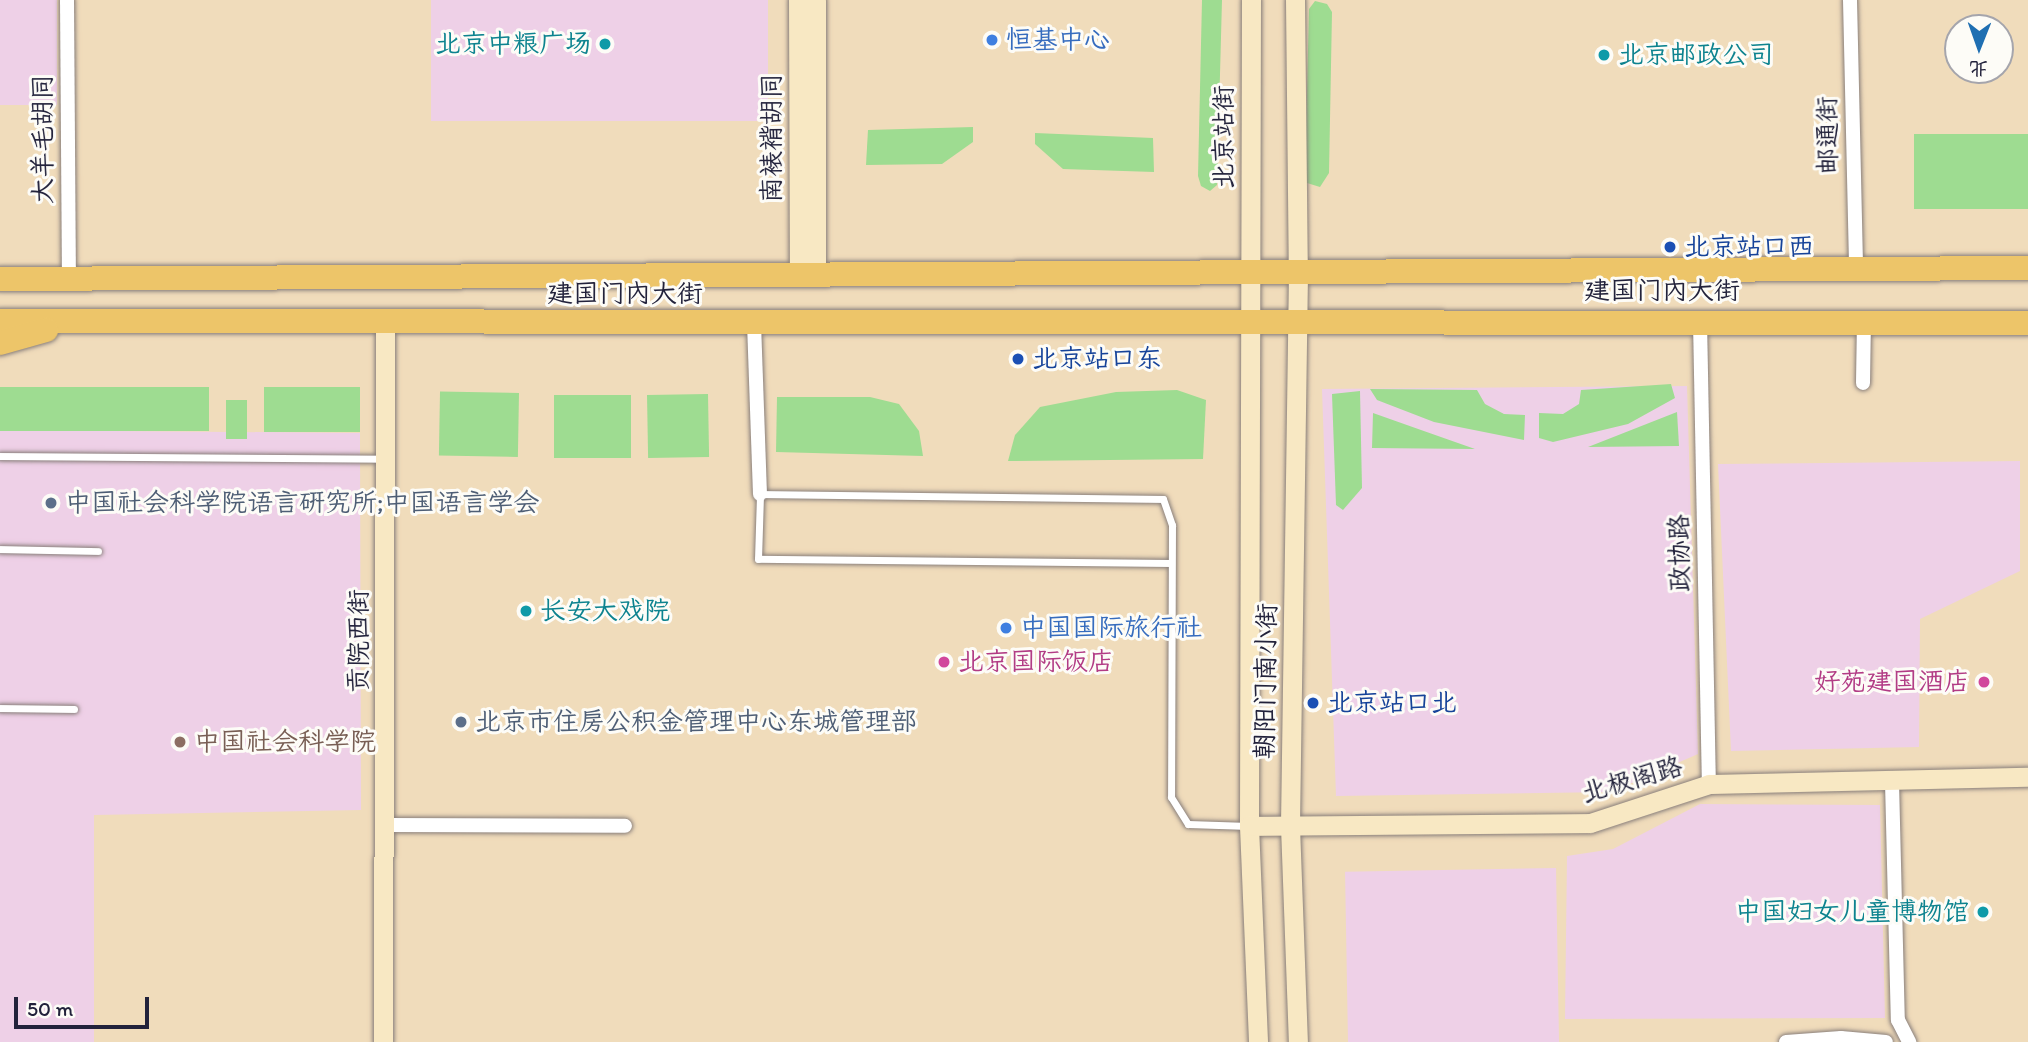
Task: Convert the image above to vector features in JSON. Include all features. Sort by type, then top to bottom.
[{"type":"highway","points":[[0,267],[69,278]]},
{"type":"highway","name":"建国门内大街","points":[[0,279],[2028,268]]},
{"type":"highway","name":"建国门内大街","points":[[0,321],[385,324],[1251,321],[2028,323]]},
{"type":"highway","points":[[0,344],[74,321]]},
{"type":"main road","name":"南裱褙胡同","points":[[798,0],[807,276]]},
{"type":"main road","points":[[807,276],[816,0]]},
{"type":"main road","name":"北京站街","points":[[1251,0],[1251,321]]},
{"type":"main road","points":[[1296,0],[1298,273]]},
{"type":"main road","name":"朝阳门南小街","points":[[1298,273],[1290,826],[1298,1042]]},
{"type":"main road","name":"朝阳门南小街","points":[[1251,321],[1249,826],[1258,1042]]},
{"type":"main road","name":"贡院西街","points":[[383,1042],[386,825],[385,324]]},
{"type":"main road","name":"北极阁路","points":[[1249,826],[1590,823],[1709,784],[2028,777]]},
{"type":"street","name":"大羊毛胡同","points":[[67,0],[69,278]]},
{"type":"street","name":"邮通街","points":[[1850,0],[1856,270]]},
{"type":"street","name":"政协路","points":[[1700,321],[1709,784]]},
{"type":"street","points":[[1863,383],[1864,322]]},
{"type":"street","points":[[754,323],[760,494]]},
{"type":"street","points":[[1892,782],[1898,1020],[1909,1042]]},
{"type":"street","points":[[386,825],[625,826]]},
{"type":"street","points":[[1786,1042],[1841,1038],[1886,1042]]},
{"type":"lane","points":[[0,456],[385,459]]},
{"type":"lane","points":[[1168,563],[758,559],[760,494],[1163,499],[1172,525],[1168,563],[1171,797],[1188,824],[1249,826]]},
{"type":"lane","points":[[0,549],[98,551]]},
{"type":"lane","points":[[0,708],[74,709]]},
{"type":"shaded area","points":[[0,0],[57,0],[57,105],[0,105]]},
{"type":"shaded area","points":[[431,0],[768,0],[768,121],[431,121]]},
{"type":"shaded area","points":[[1687,386],[1698,754],[1611,792],[1336,796],[1322,389]]},
{"type":"shaded area","name":"中国社会科学院","points":[[0,430],[360,433],[361,810],[94,815],[94,1042],[0,1042]]},
{"type":"shaded area","points":[[2020,461],[2020,571],[1920,619],[1919,747],[1731,751],[1718,464]]},
{"type":"shaded area","points":[[1700,804],[1880,805],[1885,1018],[1565,1019],[1567,856],[1613,849]]},
{"type":"shaded area","points":[[1556,868],[1559,1042],[1348,1042],[1345,872]]},
{"type":"green space","points":[[1202,0],[1222,0],[1217,185],[1210,191],[1201,186],[1198,176]]},
{"type":"green space","points":[[1315,1],[1327,4],[1332,12],[1329,173],[1320,187],[1307,183],[1305,172],[1309,9]]},
{"type":"green space","points":[[973,127],[973,142],[942,164],[866,165],[868,130]]},
{"type":"green space","points":[[1035,133],[1153,138],[1154,172],[1063,169],[1035,144]]},
{"type":"green space","points":[[1914,134],[2028,134],[2028,209],[1914,209]]},
{"type":"green space","points":[[1671,384],[1675,398],[1628,424],[1553,442],[1539,438],[1539,413],[1563,414],[1579,404],[1581,390]]},
{"type":"green space","points":[[0,387],[209,387],[209,431],[0,431]]},
{"type":"green space","points":[[264,387],[360,387],[360,432],[264,432]]},
{"type":"green space","points":[[1370,389],[1477,390],[1485,404],[1504,414],[1525,415],[1524,440],[1434,422],[1377,400]]},
{"type":"green space","points":[[1177,390],[1206,400],[1203,459],[1008,461],[1015,435],[1040,407],[1116,392]]},
{"type":"green space","points":[[1360,391],[1362,488],[1343,510],[1336,505],[1332,394]]},
{"type":"green space","points":[[440,392],[519,393],[518,457],[439,456]]},
{"type":"green space","points":[[708,394],[709,457],[648,458],[647,395]]},
{"type":"green space","points":[[554,395],[631,395],[631,458],[554,458]]},
{"type":"green space","points":[[777,397],[870,397],[899,404],[919,431],[923,456],[776,452]]},
{"type":"green space","points":[[226,400],[247,400],[247,439],[226,439]]},
{"type":"green space","points":[[1677,412],[1679,446],[1588,447]]},
{"type":"green space","points":[[1373,413],[1421,430],[1475,449],[1372,448]]},
{"type":"place","name":"恒基中心","points":[[992,40]]},
{"type":"place","name":"北京中粮广场","points":[[605,44]]},
{"type":"place","name":"北京邮政公司","points":[[1604,55]]},
{"type":"place","name":"北京站口西","points":[[1670,247]]},
{"type":"place","name":"北京站口东","points":[[1018,359]]},
{"type":"place","name":"中国社会科学院语言研究所;中国语言学会","points":[[51,503]]},
{"type":"place","name":"长安大戏院","points":[[526,611]]},
{"type":"place","name":"中国国际旅行社","points":[[1006,628]]},
{"type":"place","name":"北京国际饭店","points":[[944,662]]},
{"type":"place","name":"好苑建国酒店","points":[[1984,682]]},
{"type":"place","name":"北京站口北","points":[[1313,703]]},
{"type":"place","name":"北京市住房公积金管理中心东城管理部","points":[[461,722]]},
{"type":"place","name":"中国社会科学院","points":[[180,742]]},
{"type":"place","name":"中国妇女儿童博物馆","points":[[1983,912]]}]
